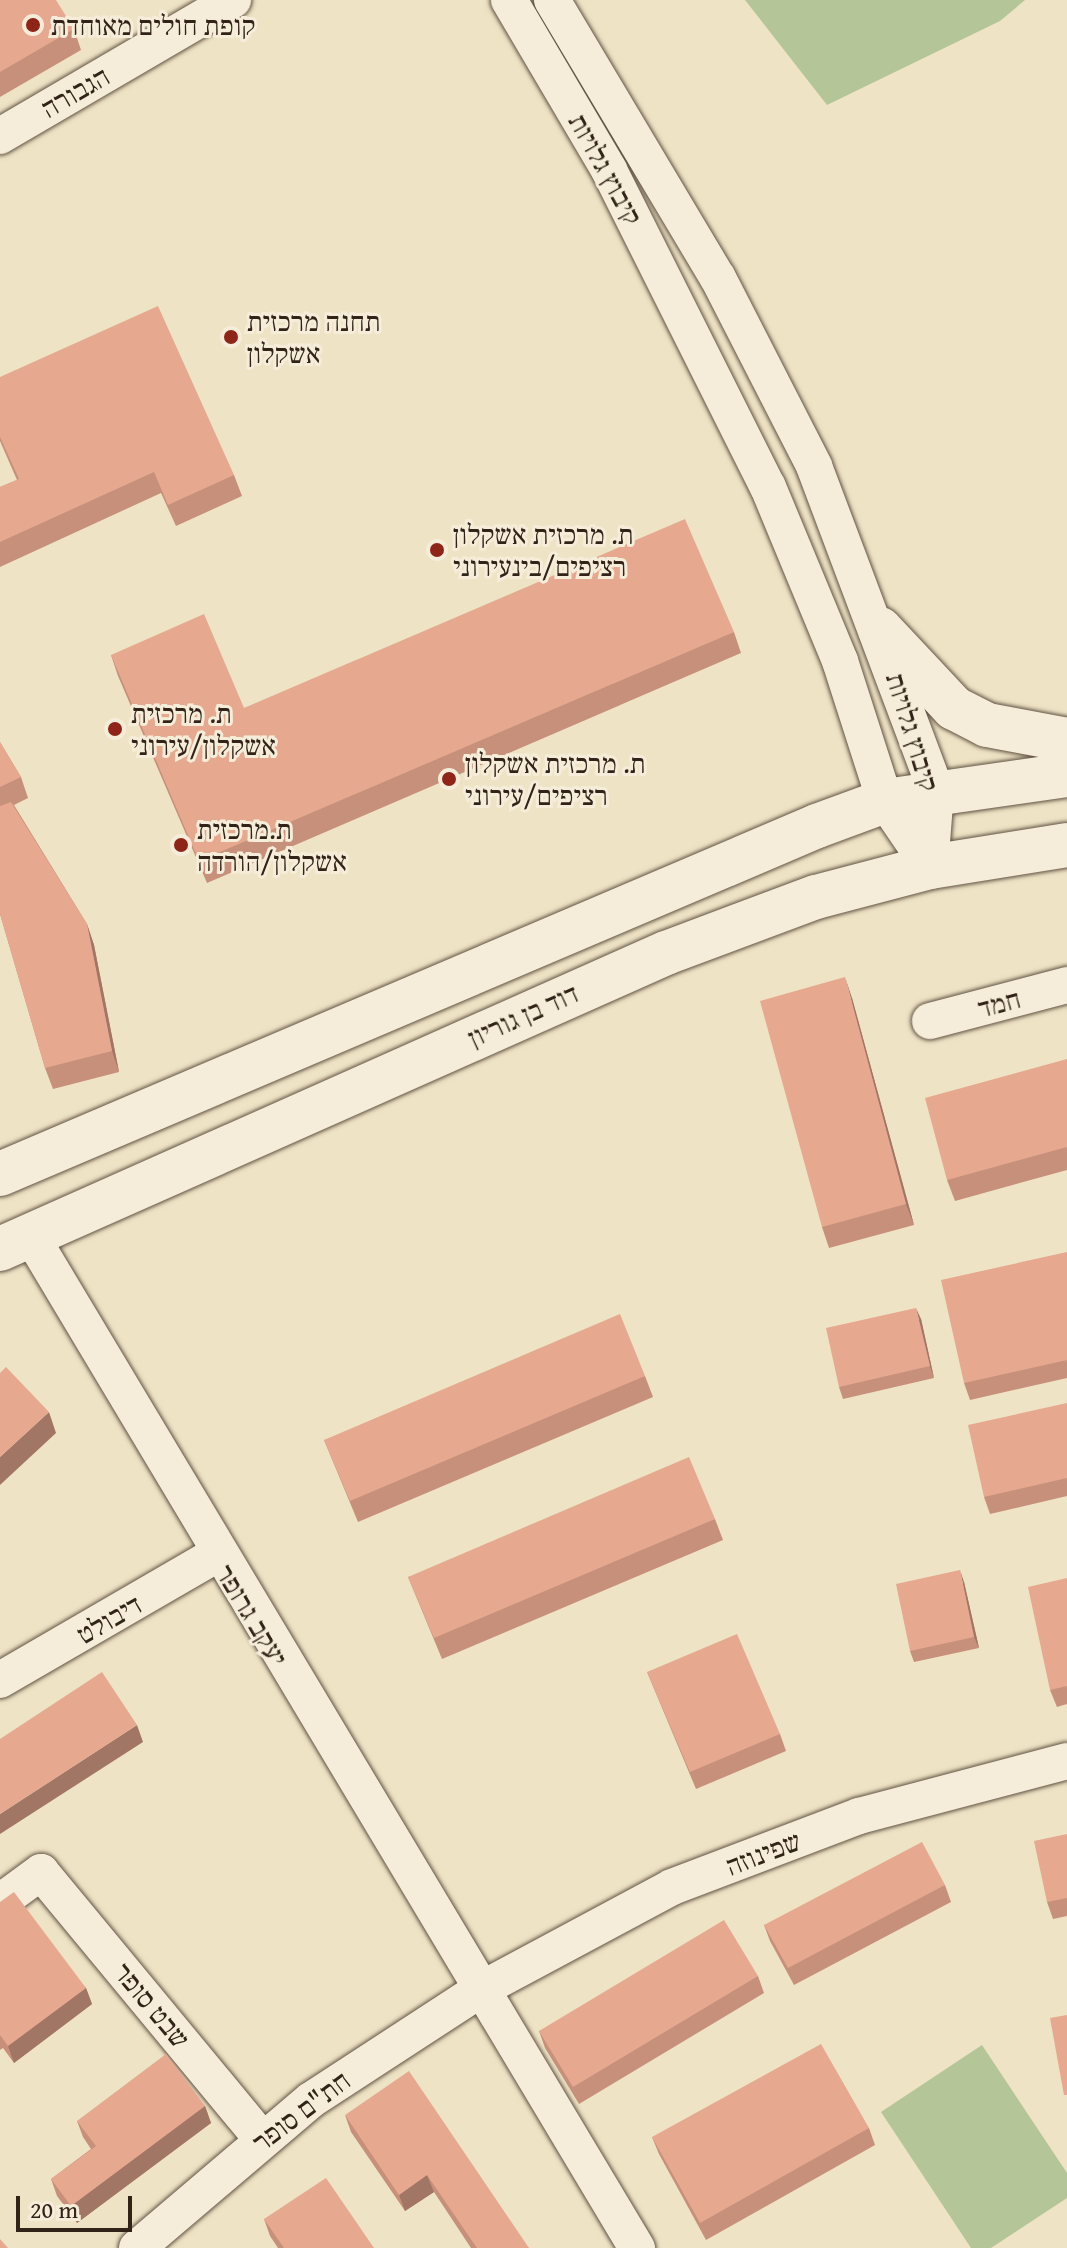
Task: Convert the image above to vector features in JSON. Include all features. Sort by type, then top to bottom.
[{"type":"main road","points":[[880,629],[954,708],[987,725],[1067,740]]},
{"type":"main road","name":"דוד בן גוריון","points":[[0,1174],[885,801],[936,791],[1067,775]]},
{"type":"main road","name":"דוד בן גוריון","points":[[15,1243],[666,953],[816,897],[930,867],[1067,845]]},
{"type":"street","name":"הגבורה","points":[[0,136],[233,0]]},
{"type":"street","name":"קיבוץ גלויות","points":[[509,0],[609,170],[768,487],[840,661],[885,801],[930,867]]},
{"type":"street","name":"קיבוץ גלויות","points":[[552,0],[761,359],[880,629],[936,791],[930,867]]},
{"type":"street","name":"חמד","points":[[930,1021],[1067,985]]},
{"type":"street","name":"יעקב גרופר","points":[[15,1243],[216,1555],[478,1991],[637,2248]]},
{"type":"street","name":"דיבולט","points":[[0,1680],[216,1555]]},
{"type":"street","name":"שפינוזה","points":[[478,1991],[672,1887],[859,1816],[1067,1761]]},
{"type":"street","name":"שבט סופר","points":[[0,1902],[41,1872],[262,2139]]},
{"type":"street","name":"חת\"ם סופר","points":[[137,2248],[262,2139],[478,1991]]},
{"type":"green space","points":[[745,0],[1025,0],[1000,21],[827,105]]},
{"type":"green space","points":[[982,2045],[1067,2173],[1067,2198],[991,2248],[971,2248],[881,2112]]},
{"type":"building","name":"קופת חולים מאוחדת","points":[[0,0],[56,0],[74,29],[0,72]]},
{"type":"building","points":[[158,306],[234,475],[168,505],[154,472],[0,542],[0,487],[19,479],[0,437],[0,377]]},
{"type":"building","points":[[685,519],[734,632],[199,861],[111,655],[204,614],[244,708]]},
{"type":"building","points":[[0,742],[21,777],[0,787]]},
{"type":"building","points":[[11,802],[87,924],[112,1051],[45,1068],[0,914],[0,806]]},
{"type":"building","points":[[845,977],[906,1204],[822,1227],[760,1001]]},
{"type":"building","points":[[1067,1059],[1067,1147],[947,1180],[925,1098]]},
{"type":"building","points":[[1067,1252],[1067,1360],[964,1383],[941,1280]]},
{"type":"building","points":[[916,1308],[930,1366],[839,1387],[826,1328]]},
{"type":"building","points":[[620,1314],[645,1376],[350,1501],[324,1440]]},
{"type":"building","points":[[6,1367],[49,1412],[0,1457],[0,1373]]},
{"type":"building","points":[[1067,1403],[1067,1478],[984,1497],[968,1425]]},
{"type":"building","points":[[689,1457],[715,1519],[434,1638],[408,1577]]},
{"type":"building","points":[[960,1570],[974,1637],[910,1651],[896,1584]]},
{"type":"building","points":[[1067,1578],[1067,1686],[1050,1690],[1028,1587]]},
{"type":"building","points":[[737,1634],[780,1734],[690,1772],[647,1672]]},
{"type":"building","points":[[102,1672],[137,1725],[0,1814],[0,1739]]},
{"type":"building","points":[[1067,1834],[1067,1898],[1047,1902],[1034,1841]]},
{"type":"building","points":[[922,1842],[945,1885],[788,1968],[764,1925]]},
{"type":"building","points":[[14,1892],[86,1988],[8,2046],[0,2035],[0,1902]]},
{"type":"building","points":[[724,1920],[758,1976],[573,2087],[539,2031]]},
{"type":"building","points":[[1067,2015],[1067,2095],[1064,2095],[1050,2018]]},
{"type":"building","points":[[821,2044],[869,2128],[700,2223],[652,2137]]},
{"type":"building","points":[[166,2054],[205,2106],[71,2206],[51,2179],[96,2146],[77,2121]]},
{"type":"building","points":[[409,2071],[529,2248],[477,2248],[427,2175],[399,2195],[345,2115]]},
{"type":"building","points":[[326,2178],[374,2248],[284,2248],[264,2219]]},
{"type":"place","name":"קופת חולים מאוחדת","points":[[33,25]]},
{"type":"place","name":"תחנה מרכזית אשקלון","points":[[231,337]]},
{"type":"place","name":"ת. מרכזית אשקלון רציפים/בינעירוני","points":[[437,550]]},
{"type":"place","name":"ת. מרכזית אשקלון/עירוני","points":[[115,729]]},
{"type":"place","name":"ת. מרכזית אשקלון רציפים/עירוני","points":[[449,779]]},
{"type":"place","name":"ת.מרכזית אשקלון/הורדה","points":[[181,845]]}]
